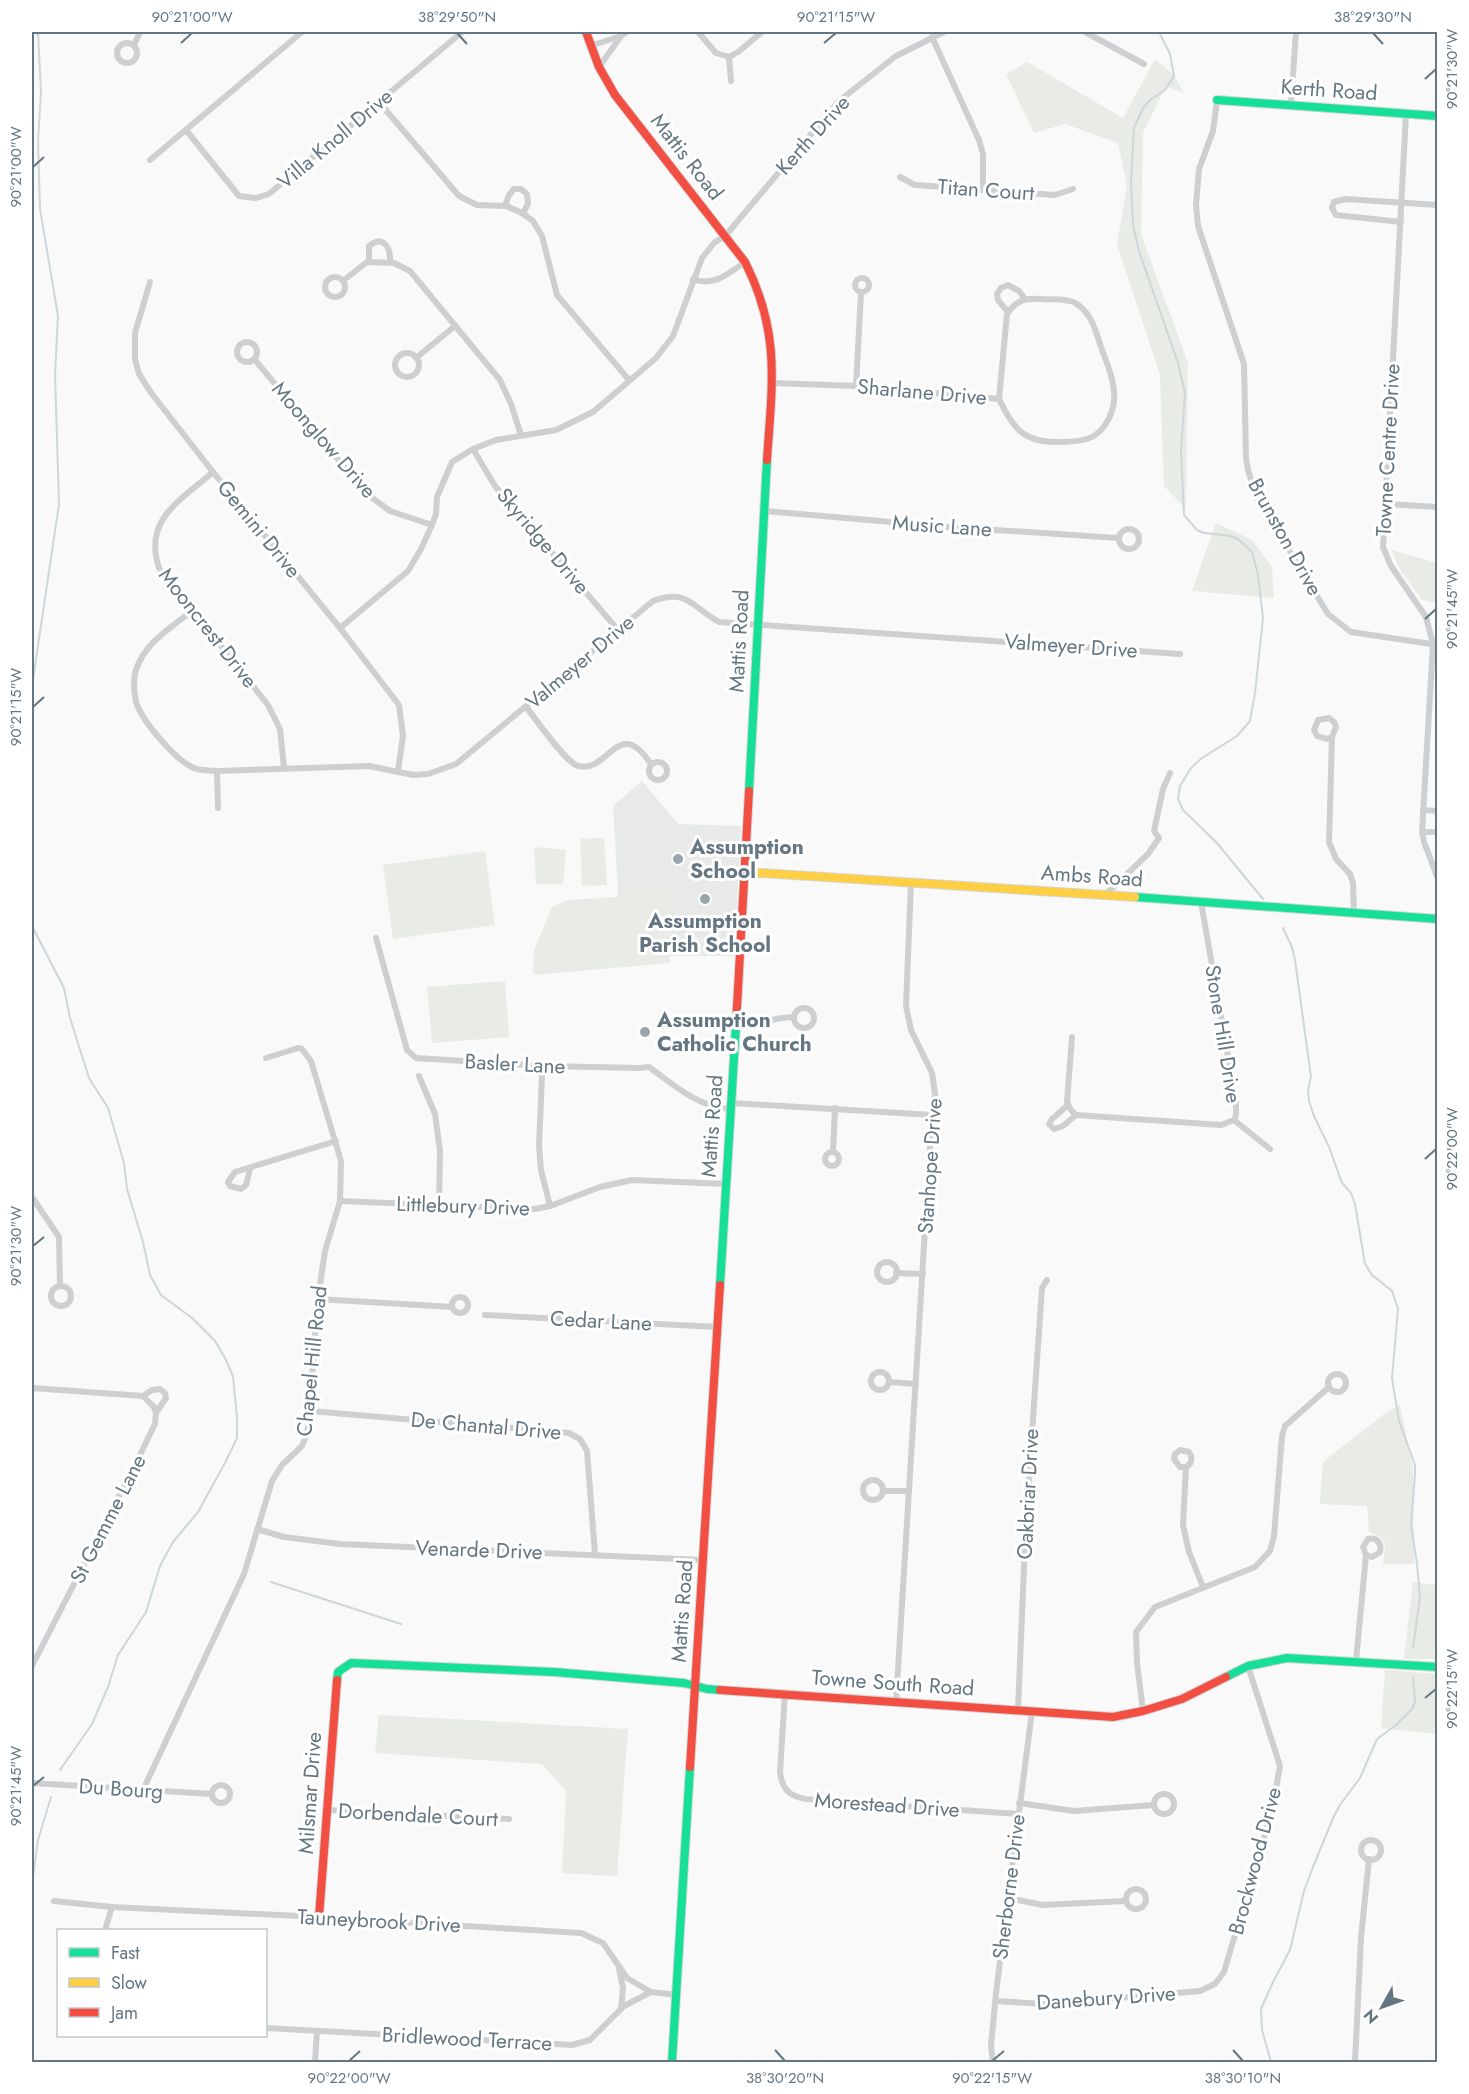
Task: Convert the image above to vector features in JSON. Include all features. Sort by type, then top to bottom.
[{"type":"street","points":[[134,45],[140,32]]},
{"type":"street","points":[[150,160],[302,32]]},
{"type":"street","name":"Villa Knoll Drive","points":[[186,130],[239,196],[256,198],[269,194],[462,32]]},
{"type":"street","name":"Mattis Road","points":[[586,32],[599,67],[615,95],[745,262],[759,290],[770,332],[772,383],[745,873],[672,2062]]},
{"type":"street","points":[[698,32],[716,53],[729,57],[762,32]]},
{"type":"street","name":"Kerth Drive","points":[[340,628],[408,571],[432,525],[436,514],[437,497],[452,462],[473,449],[496,440],[556,430],[593,412],[656,358],[673,336],[685,309],[693,279],[702,258],[714,243],[726,235],[839,101],[896,56],[944,32]]},
{"type":"street","points":[[1085,32],[1144,64]]},
{"type":"street","points":[[1291,105],[1296,32]]},
{"type":"street","points":[[590,46],[624,34]]},
{"type":"street","points":[[599,67],[624,34]]},
{"type":"street","points":[[932,37],[979,140],[983,153],[983,190]]},
{"type":"street","points":[[729,57],[731,81]]},
{"type":"street","name":"Kerth Road","points":[[1217,100],[1437,116]]},
{"type":"street","name":"Brunston Drive","points":[[1217,100],[1213,131],[1199,169],[1196,205],[1198,226],[1244,364],[1246,458],[1257,496],[1328,614],[1338,624],[1351,632],[1435,645]]},
{"type":"street","points":[[379,102],[459,196],[477,205],[505,206],[532,221],[542,236],[557,295],[629,380]]},
{"type":"street","name":"Towne Centre Drive","points":[[1406,114],[1383,546],[1391,566],[1426,617],[1435,645],[1422,832],[1437,879]]},
{"type":"street","name":"Titan Court","points":[[900,177],[915,185],[983,190],[1055,195],[1072,189]]},
{"type":"street","points":[[505,206],[514,189],[521,189],[527,194],[528,203],[523,214]]},
{"type":"street","points":[[1401,222],[1336,215],[1332,208],[1334,202],[1345,199],[1437,205]]},
{"type":"street","points":[[369,262],[369,246],[382,241],[387,245],[390,262]]},
{"type":"street","points":[[344,280],[369,262],[390,262],[410,271],[500,380],[512,404],[521,435]]},
{"type":"street","points":[[693,279],[705,283],[724,276],[745,262]]},
{"type":"street","name":"Gemini Drive","points":[[150,282],[135,333],[135,359],[139,374],[213,472],[340,628],[399,705],[403,736],[398,771]]},
{"type":"street","points":[[999,399],[1008,312],[1013,304],[1025,299],[1008,285],[1000,288],[997,294],[998,300],[1008,312]]},
{"type":"street","points":[[856,386],[861,293]]},
{"type":"street","name":"Sharlane Drive","points":[[772,383],[856,386],[999,399],[1012,424],[1029,437],[1044,442],[1089,439],[1106,424],[1113,411],[1114,391],[1108,367],[1087,312],[1075,302],[1025,299]]},
{"type":"street","points":[[416,357],[455,326]]},
{"type":"street","name":"Moonglow Drive","points":[[255,360],[367,494],[390,511],[432,525]]},
{"type":"street","name":"Skyridge Drive","points":[[473,449],[495,486],[618,630]]},
{"type":"street","name":"Mooncrest Drive","points":[[213,472],[167,512],[159,523],[154,538],[154,553],[159,568],[268,705],[280,729],[284,768]]},
{"type":"street","points":[[1384,504],[1437,507]]},
{"type":"street","name":"Music Lane","points":[[765,511],[950,527],[1118,538]]},
{"type":"street","name":"Valmeyer Drive","points":[[193,610],[148,646],[136,671],[134,685],[137,703],[145,718],[175,755],[194,768],[217,771],[369,766],[413,775],[428,774],[456,765],[653,601],[668,596],[682,597],[719,622],[1180,654]]},
{"type":"street","points":[[526,707],[568,759],[578,766],[591,765],[619,745],[632,745],[641,749],[651,764]]},
{"type":"street","points":[[1332,737],[1329,842],[1336,859],[1350,874],[1353,883],[1354,913]]},
{"type":"street","points":[[217,771],[218,808]]},
{"type":"street","points":[[1105,895],[1148,854],[1158,838],[1154,831],[1163,789],[1170,773]]},
{"type":"street","points":[[1423,810],[1437,811]]},
{"type":"street","points":[[1422,832],[1437,832]]},
{"type":"street","name":"Ambs Road","points":[[745,873],[1105,895],[1437,919]]},
{"type":"street","name":"Stanhope Drive","points":[[896,1702],[935,1094],[932,1072],[911,1030],[906,1006],[911,883]]},
{"type":"street","name":"Stone Hill Drive","points":[[1201,902],[1236,1102],[1234,1120],[1270,1149]]},
{"type":"street","points":[[1437,935],[1437,971]]},
{"type":"street","name":"Basler Lane","points":[[375,938],[406,1050],[416,1058],[542,1066],[649,1067],[713,1108],[730,1106]]},
{"type":"street","points":[[736,1026],[748,1026],[780,1017],[794,1017]]},
{"type":"street","points":[[1072,1037],[1072,1110],[1221,1125],[1234,1120]]},
{"type":"street","name":"Chapel Hill Road","points":[[143,1791],[244,1574],[272,1481],[282,1465],[302,1446],[309,1423],[318,1299],[325,1251],[340,1201],[341,1161],[317,1075],[307,1056],[302,1050],[293,1048],[266,1058]]},
{"type":"street","points":[[419,1076],[435,1114],[440,1151],[439,1206]]},
{"type":"street","points":[[542,1076],[539,1146],[541,1170],[550,1206]]},
{"type":"street","points":[[730,1106],[835,1108],[932,1115]]},
{"type":"street","points":[[833,1152],[835,1108]]},
{"type":"street","points":[[250,1169],[336,1141]]},
{"type":"street","name":"Littlebury Drive","points":[[340,1201],[528,1209],[550,1206],[600,1187],[632,1180],[726,1184]]},
{"type":"street","points":[[33,1201],[59,1237],[60,1286]]},
{"type":"street","points":[[896,1273],[923,1275]]},
{"type":"street","name":"Oakbriar Drive","points":[[1018,1710],[1026,1520],[1042,1288],[1047,1280]]},
{"type":"street","points":[[318,1299],[452,1307]]},
{"type":"street","name":"Cedar Lane","points":[[485,1315],[717,1327]]},
{"type":"street","points":[[889,1382],[916,1384]]},
{"type":"street","points":[[1143,1711],[1137,1664],[1136,1632],[1155,1607],[1255,1567],[1270,1551],[1274,1536],[1282,1436],[1285,1426],[1329,1387]]},
{"type":"street","points":[[32,1388],[143,1396],[154,1407],[156,1413]]},
{"type":"street","name":"St Gemme Lane","points":[[32,1666],[145,1445],[155,1424],[156,1413],[166,1398],[165,1393],[160,1389],[143,1396]]},
{"type":"street","name":"De Chantal Drive","points":[[310,1410],[569,1433],[580,1439],[587,1451],[595,1554]]},
{"type":"street","points":[[1186,1467],[1183,1525],[1189,1552],[1203,1587]]},
{"type":"street","points":[[883,1491],[908,1491]]},
{"type":"street","name":"Venarde Drive","points":[[257,1530],[284,1537],[339,1544],[703,1560]]},
{"type":"street","points":[[1356,1661],[1366,1555]]},
{"type":"street","name":"Towne South Road","points":[[338,1672],[351,1663],[388,1663],[554,1672],[684,1683],[707,1689],[1113,1717],[1182,1699],[1248,1666],[1287,1658],[1437,1667]]},
{"type":"street","name":"Brockwood Drive","points":[[1215,1984],[1224,1971],[1272,1810],[1280,1766],[1248,1666]]},
{"type":"street","name":"Milsmar Drive","points":[[319,1917],[338,1672]]},
{"type":"street","name":"Morestead Drive","points":[[785,1693],[780,1772],[784,1788],[791,1795],[806,1799],[1018,1814]]},
{"type":"street","name":"Sherborne Drive","points":[[993,2062],[991,2046],[996,2001],[1032,1711]]},
{"type":"street","name":"Du Bourg","points":[[32,1783],[211,1794]]},
{"type":"street","points":[[1019,1803],[1074,1811],[1154,1805]]},
{"type":"street","name":"Dorbendale Court","points":[[327,1810],[509,1819]]},
{"type":"street","points":[[1354,2062],[1361,1938],[1369,1859]]},
{"type":"street","points":[[1008,1898],[1043,1905],[1125,1900]]},
{"type":"street","name":"Tauneybrook Drive","points":[[54,1901],[112,1907],[581,1933],[603,1943],[627,1978],[651,1992],[677,1995]]},
{"type":"street","points":[[105,1929],[112,1907]]},
{"type":"street","name":"Tauneybrook Drive","points":[[618,1966],[623,1988],[621,2010]]},
{"type":"street","name":"Danebury Drive","points":[[996,2001],[1044,2004],[1200,1991],[1215,1984]]},
{"type":"street","name":"Bridlewood Terrace","points":[[267,2028],[573,2045],[590,2040],[624,2006],[651,1992]]},
{"type":"street","points":[[315,2062],[317,2031]]},
{"type":"shaded area","points":[[1155,59],[1173,74],[1184,93],[1166,86],[1143,133],[1141,234],[1188,363],[1186,509],[1164,486],[1160,375],[1117,244],[1127,185],[1118,143],[1065,124],[1034,133],[1006,74],[1027,62],[1123,118]]},
{"type":"shaded area","points":[[1216,523],[1252,540],[1272,567],[1274,598],[1192,591]]},
{"type":"shaded area","points":[[1391,550],[1437,563],[1437,603],[1422,600],[1401,571]]},
{"type":"shaded area","name":"Assumption School","points":[[642,781],[678,824],[741,826],[734,956],[670,956],[668,891],[618,891],[613,806]]},
{"type":"shaded area","points":[[604,838],[607,885],[582,886],[580,839]]},
{"type":"shaded area","points":[[534,847],[566,850],[563,884],[536,884]]},
{"type":"shaded area","points":[[485,851],[495,925],[393,939],[383,865]]},
{"type":"shaded area","points":[[618,891],[668,891],[670,963],[533,975],[534,950],[552,907],[568,900],[617,897]]},
{"type":"shaded area","points":[[505,981],[509,1037],[432,1043],[427,987]]},
{"type":"shaded area","points":[[1400,1405],[1413,1468],[1414,1564],[1383,1564],[1385,1544],[1380,1537],[1369,1532],[1367,1506],[1320,1504],[1323,1462],[1384,1414]]},
{"type":"shaded area","points":[[1413,1582],[1437,1585],[1437,1659],[1404,1659]]},
{"type":"shaded area","points":[[1385,1670],[1437,1674],[1437,1734],[1381,1728]]},
{"type":"shaded area","points":[[379,1715],[628,1729],[617,1876],[562,1873],[566,1791],[542,1764],[375,1753]]},
{"type":"waterway","points":[[32,686],[59,504],[55,375],[58,316],[40,209],[38,142],[41,92],[38,32]]},
{"type":"waterway","points":[[1159,32],[1170,54],[1174,76],[1165,90],[1143,108],[1134,128],[1131,182],[1133,225],[1139,251],[1178,363],[1185,393],[1181,451],[1184,515],[1197,530],[1231,536],[1238,539],[1252,552],[1258,575],[1263,618],[1250,721],[1237,736],[1202,758],[1191,768],[1180,786],[1178,799],[1183,810],[1217,843],[1263,899]]},
{"type":"waterway","points":[[32,926],[64,988],[70,1018],[89,1078],[108,1108],[124,1163],[127,1189],[150,1275],[161,1295],[192,1318],[215,1341],[233,1376],[237,1418],[237,1438],[226,1461],[198,1512],[173,1542],[160,1566],[146,1612],[118,1655],[108,1687],[92,1724],[60,1770]]},
{"type":"waterway","points":[[1283,928],[1295,960],[1311,1077],[1308,1090],[1309,1101],[1342,1183],[1351,1193],[1355,1204],[1365,1264],[1372,1275],[1392,1291],[1398,1309],[1392,1378],[1399,1421],[1415,1465],[1411,1525],[1420,1597],[1413,1648]]},
{"type":"waterway","points":[[271,1582],[401,1624]]},
{"type":"waterway","points":[[1271,2062],[1262,2030],[1261,2009],[1290,1950],[1304,1891],[1334,1816],[1360,1778],[1377,1739],[1412,1709],[1415,1702],[1413,1678]]},
{"type":"waterway","points":[[32,1884],[38,1840],[51,1797]]},
{"type":"traffic: fast","points":[[1217,100],[1438,116]]},
{"type":"traffic: fast","points":[[749,791],[767,460]]},
{"type":"traffic: fast","points":[[1135,897],[1438,919]]},
{"type":"traffic: fast","points":[[720,1285],[736,1025]]},
{"type":"traffic: fast","points":[[1226,1677],[1248,1666],[1287,1658],[1438,1667]]},
{"type":"traffic: fast","points":[[337,1680],[338,1672],[351,1663],[554,1672],[684,1683],[720,1690]]},
{"type":"traffic: fast","points":[[672,2062],[690,1767]]},
{"type":"traffic: slow","points":[[745,872],[1135,897]]},
{"type":"traffic: jam","points":[[586,32],[599,67],[615,95],[745,262],[756,288],[764,312],[771,359],[772,383],[767,460]]},
{"type":"traffic: jam","points":[[736,1025],[749,791]]},
{"type":"traffic: jam","points":[[690,1767],[720,1285]]},
{"type":"traffic: jam","points":[[720,1690],[1113,1717],[1182,1699],[1226,1677]]},
{"type":"traffic: jam","points":[[319,1917],[337,1680]]},
{"type":"place","name":"Assumption School","points":[[678,859]]},
{"type":"place","name":"Assumption Parish School","points":[[705,899]]},
{"type":"place","name":"Assumption Catholic Church","points":[[645,1032]]}]
